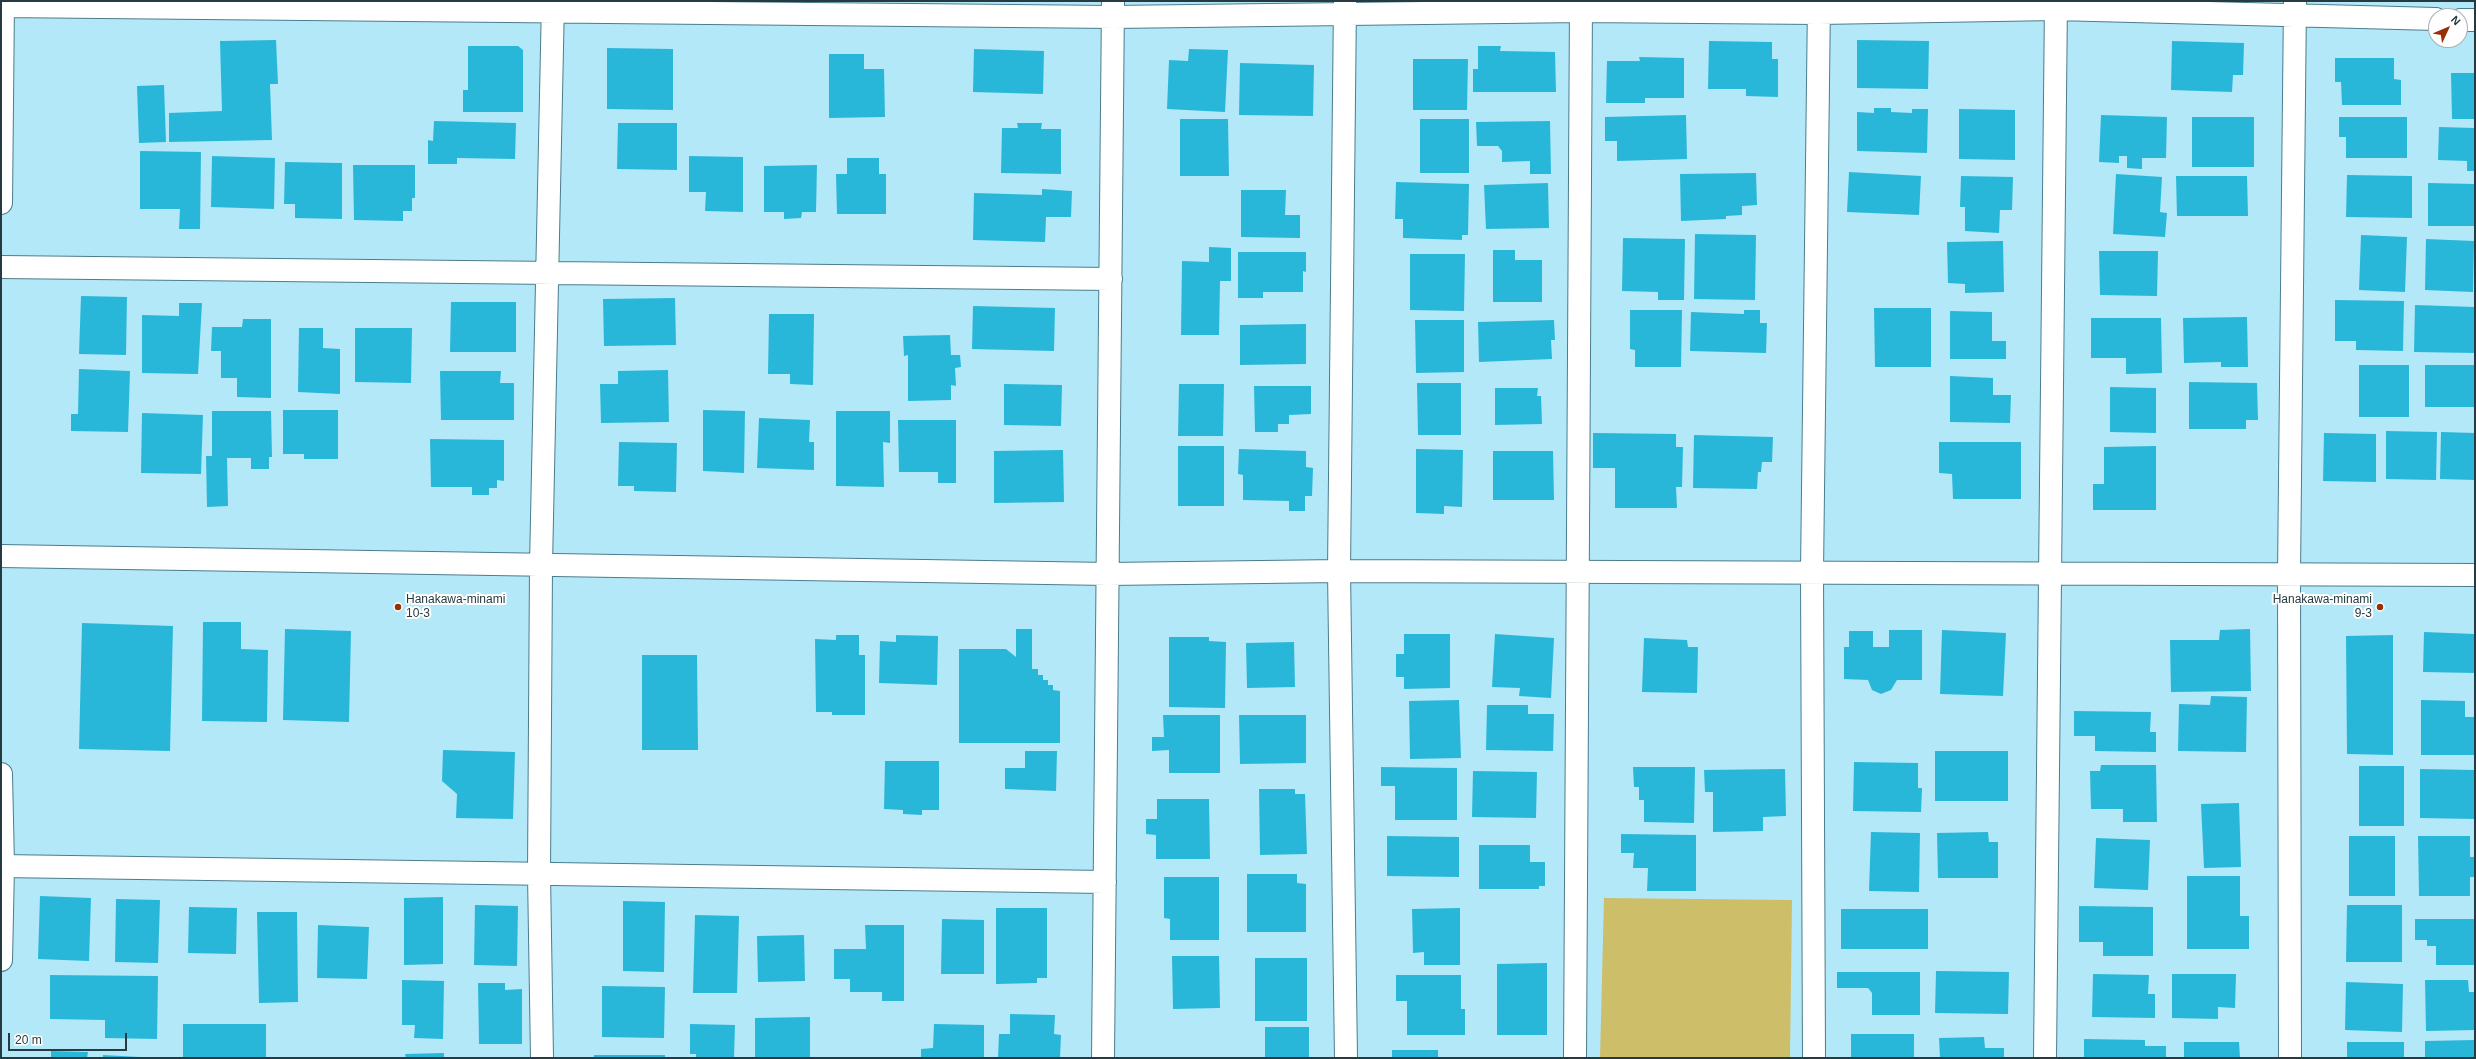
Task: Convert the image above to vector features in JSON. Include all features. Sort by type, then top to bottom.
[{"type":"street","points":[[1,203],[2,5],[1113,9],[2056,5],[2295,7],[2428,18]]},
{"type":"street","points":[[2045,1058],[2052,573],[2056,5]]},
{"type":"street","points":[[542,1058],[539,874],[541,565],[553,6]]},
{"type":"street","points":[[1575,1058],[1581,6]]},
{"type":"street","points":[[1345,7],[1339,571],[1346,1058]]},
{"type":"street","points":[[1814,1058],[1812,572],[1819,7]]},
{"type":"street","points":[[2290,1058],[2289,574],[2295,7]]},
{"type":"street","points":[[1103,1058],[1113,9]]},
{"type":"street","points":[[1,267],[1111,279]]},
{"type":"street","points":[[1,556],[1108,574],[1339,571],[1577,571],[2475,575]]},
{"type":"street","points":[[1,774],[1,960]]},
{"type":"street","points":[[2,866],[1105,882]]},
{"type":"shaded area","points":[[1604,898],[1792,900],[1790,1058],[1600,1058]]},
{"type":"building","points":[[276,40],[278,84],[270,84],[272,140],[169,142],[169,113],[222,111],[220,41]]},
{"type":"building","points":[[1857,40],[1929,41],[1928,89],[1857,88]]},
{"type":"building","points":[[1709,41],[1772,42],[1772,59],[1778,59],[1778,97],[1746,96],[1746,89],[1708,89]]},
{"type":"building","points":[[2172,41],[2244,43],[2243,75],[2233,75],[2232,92],[2171,90]]},
{"type":"building","points":[[468,46],[518,46],[523,50],[523,112],[463,112],[463,90],[468,90]]},
{"type":"building","points":[[1478,46],[1501,46],[1500,51],[1555,52],[1556,92],[1473,92],[1473,69],[1478,69]]},
{"type":"building","points":[[607,48],[673,49],[673,110],[607,109]]},
{"type":"building","points":[[974,49],[1044,51],[1043,94],[973,92]]},
{"type":"building","points":[[1189,49],[1228,50],[1225,112],[1167,109],[1169,60],[1188,61]]},
{"type":"building","points":[[829,54],[864,54],[864,69],[884,69],[885,117],[829,118]]},
{"type":"building","points":[[1639,57],[1684,58],[1684,98],[1645,98],[1645,103],[1606,103],[1607,61],[1640,61]]},
{"type":"building","points":[[2335,58],[2394,58],[2394,79],[2401,80],[2401,105],[2342,105],[2341,82],[2335,82]]},
{"type":"building","points":[[1413,59],[1468,59],[1467,110],[1413,110]]},
{"type":"building","points":[[1240,63],[1314,65],[1313,116],[1239,115]]},
{"type":"building","points":[[2451,73],[2475,73],[2475,119],[2452,119]]},
{"type":"building","points":[[164,85],[166,142],[139,143],[137,86]]},
{"type":"building","points":[[1874,108],[1891,108],[1891,112],[1912,113],[1912,109],[1928,109],[1927,153],[1857,151],[1857,112],[1874,113]]},
{"type":"building","points":[[1959,109],[2015,110],[2015,160],[1959,159]]},
{"type":"building","points":[[1686,115],[1687,159],[1617,161],[1617,141],[1605,141],[1605,117]]},
{"type":"building","points":[[2101,115],[2167,117],[2166,158],[2142,158],[2142,169],[2127,168],[2127,156],[2119,156],[2119,163],[2099,162]]},
{"type":"building","points":[[2192,117],[2254,117],[2254,167],[2192,167]]},
{"type":"building","points":[[2339,117],[2407,117],[2407,158],[2346,158],[2346,137],[2339,137]]},
{"type":"building","points":[[1180,119],[1228,119],[1229,176],[1180,176]]},
{"type":"building","points":[[1420,119],[1469,119],[1469,173],[1420,173]]},
{"type":"building","points":[[434,121],[516,123],[515,159],[457,158],[457,164],[428,164],[428,140],[433,141]]},
{"type":"building","points":[[1550,121],[1551,174],[1530,174],[1530,161],[1502,162],[1502,151],[1498,146],[1477,146],[1476,122]]},
{"type":"building","points":[[618,123],[677,123],[677,170],[617,169]]},
{"type":"building","points":[[1017,123],[1042,123],[1041,129],[1061,129],[1061,174],[1001,173],[1002,128],[1018,128]]},
{"type":"building","points":[[2439,127],[2475,128],[2475,171],[2467,171],[2467,161],[2438,160]]},
{"type":"building","points":[[140,151],[201,152],[200,229],[179,229],[180,209],[140,209]]},
{"type":"building","points":[[212,156],[275,158],[274,209],[211,207]]},
{"type":"building","points":[[689,156],[743,157],[743,212],[705,211],[706,192],[689,192]]},
{"type":"building","points":[[847,158],[879,158],[879,174],[886,174],[886,214],[837,214],[836,174],[847,174]]},
{"type":"building","points":[[285,162],[342,163],[342,219],[295,218],[295,204],[284,204]]},
{"type":"building","points":[[353,165],[415,165],[415,198],[412,198],[412,211],[403,211],[403,221],[354,220]]},
{"type":"building","points":[[817,165],[816,212],[802,212],[801,218],[784,219],[784,212],[764,212],[764,166]]},
{"type":"building","points":[[1849,172],[1921,176],[1919,215],[1847,212]]},
{"type":"building","points":[[1756,173],[1757,205],[1742,206],[1742,215],[1726,216],[1726,219],[1681,221],[1680,174]]},
{"type":"building","points":[[2116,174],[2162,177],[2160,212],[2167,213],[2165,237],[2113,234]]},
{"type":"building","points":[[2347,175],[2412,176],[2412,218],[2346,217]]},
{"type":"building","points":[[1961,176],[2013,177],[2012,210],[2000,210],[1999,233],[1965,231],[1965,207],[1960,207]]},
{"type":"building","points":[[2176,176],[2247,176],[2248,216],[2177,216]]},
{"type":"building","points":[[1396,182],[1469,184],[1468,235],[1462,235],[1462,240],[1403,238],[1403,219],[1395,219]]},
{"type":"building","points":[[1548,183],[1549,228],[1486,229],[1484,185]]},
{"type":"building","points":[[2428,183],[2475,184],[2475,226],[2428,226]]},
{"type":"building","points":[[1042,189],[1072,191],[1071,217],[1046,217],[1045,242],[973,240],[974,193],[1042,195]]},
{"type":"building","points":[[1241,190],[1286,190],[1285,215],[1300,215],[1300,238],[1241,237]]},
{"type":"building","points":[[1695,234],[1756,235],[1755,300],[1694,299]]},
{"type":"building","points":[[2361,235],[2407,237],[2405,292],[2359,290]]},
{"type":"building","points":[[1623,238],[1685,239],[1684,300],[1658,300],[1658,292],[1622,291]]},
{"type":"building","points":[[2426,239],[2474,241],[2473,292],[2425,290]]},
{"type":"building","points":[[2003,241],[2004,292],[1965,293],[1965,284],[1948,283],[1947,242]]},
{"type":"building","points":[[1209,247],[1231,248],[1231,281],[1220,281],[1219,335],[1181,335],[1182,261],[1209,262]]},
{"type":"building","points":[[1493,250],[1515,250],[1515,260],[1542,260],[1542,302],[1493,302]]},
{"type":"building","points":[[2099,251],[2158,251],[2157,296],[2100,295]]},
{"type":"building","points":[[1238,252],[1306,252],[1306,272],[1303,271],[1303,292],[1263,292],[1263,298],[1238,298]]},
{"type":"building","points":[[1410,254],[1465,254],[1464,311],[1410,310]]},
{"type":"building","points":[[81,296],[127,297],[126,355],[79,354]]},
{"type":"building","points":[[675,298],[676,345],[604,346],[603,299]]},
{"type":"building","points":[[2335,300],[2404,301],[2403,351],[2356,350],[2356,341],[2335,341]]},
{"type":"building","points":[[451,302],[516,302],[516,352],[450,352]]},
{"type":"building","points":[[179,303],[202,303],[198,374],[142,373],[142,315],[179,316]]},
{"type":"building","points":[[2415,305],[2475,307],[2475,353],[2414,352]]},
{"type":"building","points":[[973,306],[1055,308],[1054,351],[972,349]]},
{"type":"building","points":[[1874,308],[1931,308],[1931,367],[1875,367]]},
{"type":"building","points":[[1630,310],[1682,310],[1681,367],[1635,367],[1635,350],[1630,349]]},
{"type":"building","points":[[1744,310],[1760,310],[1760,323],[1767,323],[1766,353],[1690,351],[1691,312],[1744,314]]},
{"type":"building","points":[[1950,311],[1992,312],[1992,341],[2006,341],[2006,359],[1950,359]]},
{"type":"building","points":[[769,314],[814,314],[813,385],[790,384],[790,374],[768,374]]},
{"type":"building","points":[[2247,317],[2248,367],[2221,367],[2221,362],[2184,363],[2183,318]]},
{"type":"building","points":[[2091,318],[2161,318],[2162,373],[2126,374],[2126,358],[2091,358]]},
{"type":"building","points":[[243,319],[271,319],[271,398],[237,397],[237,378],[221,378],[221,351],[211,351],[212,327],[242,327]]},
{"type":"building","points":[[1415,320],[1464,320],[1464,372],[1416,373]]},
{"type":"building","points":[[1554,320],[1555,340],[1551,340],[1552,359],[1479,362],[1478,322]]},
{"type":"building","points":[[1306,324],[1306,364],[1240,365],[1240,325]]},
{"type":"building","points":[[299,328],[323,328],[323,348],[340,349],[340,394],[298,392]]},
{"type":"building","points":[[355,328],[412,328],[411,383],[355,382]]},
{"type":"building","points":[[950,335],[951,355],[960,355],[961,367],[955,368],[956,386],[951,385],[951,400],[908,401],[908,355],[904,356],[903,336]]},
{"type":"building","points":[[2359,365],[2409,365],[2409,417],[2359,417]]},
{"type":"building","points":[[2425,365],[2475,365],[2475,407],[2425,407]]},
{"type":"building","points":[[79,369],[130,371],[128,432],[71,431],[71,414],[78,414]]},
{"type":"building","points":[[668,370],[669,422],[601,423],[600,384],[618,384],[618,371]]},
{"type":"building","points":[[440,371],[501,371],[500,383],[514,383],[514,420],[441,420]]},
{"type":"building","points":[[1950,376],[1993,378],[1993,395],[2011,395],[2010,423],[1950,422]]},
{"type":"building","points":[[2189,382],[2257,383],[2258,420],[2246,420],[2246,429],[2189,429]]},
{"type":"building","points":[[1417,383],[1461,383],[1461,435],[1418,435]]},
{"type":"building","points":[[1004,384],[1062,385],[1061,426],[1004,425]]},
{"type":"building","points":[[1179,384],[1224,384],[1223,436],[1178,436]]},
{"type":"building","points":[[1254,386],[1311,386],[1311,414],[1289,415],[1289,424],[1278,424],[1278,432],[1255,432]]},
{"type":"building","points":[[2110,387],[2156,388],[2156,433],[2110,432]]},
{"type":"building","points":[[1495,388],[1538,388],[1537,396],[1541,396],[1542,424],[1495,425]]},
{"type":"building","points":[[283,410],[338,410],[338,459],[304,459],[304,454],[283,454]]},
{"type":"building","points":[[703,410],[745,411],[744,473],[703,471]]},
{"type":"building","points":[[212,411],[271,411],[272,457],[269,457],[269,469],[251,469],[251,458],[227,458],[228,506],[207,507],[206,456],[212,456]]},
{"type":"building","points":[[836,411],[890,411],[890,443],[883,442],[884,487],[836,486]]},
{"type":"building","points":[[142,413],[203,415],[201,474],[141,473]]},
{"type":"building","points":[[759,418],[810,420],[809,442],[814,442],[814,470],[757,468]]},
{"type":"building","points":[[898,420],[956,420],[956,483],[938,483],[938,472],[899,472]]},
{"type":"building","points":[[2386,431],[2437,432],[2436,480],[2386,479]]},
{"type":"building","points":[[2441,432],[2475,433],[2475,480],[2440,479]]},
{"type":"building","points":[[1593,433],[1676,434],[1676,447],[1683,447],[1682,487],[1676,487],[1677,508],[1615,508],[1615,468],[1593,468]]},
{"type":"building","points":[[2324,433],[2376,434],[2376,482],[2323,481]]},
{"type":"building","points":[[1694,435],[1773,437],[1772,462],[1762,462],[1761,472],[1758,472],[1757,489],[1693,488]]},
{"type":"building","points":[[430,439],[504,440],[504,481],[497,480],[497,488],[489,488],[489,495],[472,495],[472,487],[431,487]]},
{"type":"building","points":[[619,442],[677,443],[676,492],[634,491],[634,486],[618,486]]},
{"type":"building","points":[[1939,442],[2021,442],[2021,499],[1953,499],[1952,474],[1939,473]]},
{"type":"building","points":[[1178,446],[1224,446],[1224,506],[1178,506]]},
{"type":"building","points":[[2156,446],[2156,510],[2093,510],[2093,484],[2104,484],[2104,447]]},
{"type":"building","points":[[1239,449],[1306,451],[1306,467],[1313,468],[1312,496],[1305,496],[1305,511],[1289,511],[1289,501],[1243,500],[1243,475],[1238,474]]},
{"type":"building","points":[[1416,449],[1463,450],[1462,507],[1444,506],[1444,514],[1416,513]]},
{"type":"building","points":[[1063,450],[1064,502],[994,503],[994,451]]},
{"type":"building","points":[[1493,451],[1553,451],[1554,500],[1493,500]]},
{"type":"building","points":[[203,622],[241,622],[241,649],[268,650],[267,722],[202,721]]},
{"type":"building","points":[[82,623],[173,626],[170,751],[79,749]]},
{"type":"building","points":[[285,629],[351,631],[349,722],[283,720]]},
{"type":"building","points":[[1016,629],[1032,629],[1032,669],[1038,669],[1038,675],[1043,675],[1043,680],[1048,680],[1048,685],[1053,685],[1053,690],[1060,691],[1060,743],[959,743],[959,649],[1006,649],[1016,657]]},
{"type":"building","points":[[2250,629],[2251,691],[2171,692],[2170,640],[2219,640],[2220,630]]},
{"type":"building","points":[[1889,630],[1922,630],[1922,680],[1897,680],[1891,690],[1881,694],[1872,690],[1868,680],[1844,679],[1844,647],[1849,647],[1849,631],[1873,631],[1873,647],[1889,647]]},
{"type":"building","points":[[1942,630],[2006,633],[2003,696],[1940,694]]},
{"type":"building","points":[[2424,632],[2475,634],[2475,673],[2423,672]]},
{"type":"building","points":[[1404,634],[1450,634],[1450,688],[1404,689],[1404,677],[1396,677],[1396,654],[1404,654]]},
{"type":"building","points":[[1495,634],[1554,638],[1551,698],[1519,696],[1520,688],[1492,687]]},
{"type":"building","points":[[836,635],[859,635],[859,655],[865,655],[865,715],[832,715],[832,712],[816,712],[815,639],[836,640]]},
{"type":"building","points":[[896,635],[938,636],[937,685],[879,683],[880,641],[896,642]]},
{"type":"building","points":[[2393,635],[2393,755],[2347,754],[2346,636]]},
{"type":"building","points":[[1169,637],[1209,637],[1209,641],[1226,642],[1225,708],[1169,707]]},
{"type":"building","points":[[1644,638],[1687,640],[1688,647],[1698,647],[1697,693],[1642,692]]},
{"type":"building","points":[[1294,642],[1295,687],[1247,688],[1246,643]]},
{"type":"building","points":[[642,655],[697,655],[698,750],[642,750]]},
{"type":"building","points":[[2211,696],[2247,697],[2246,752],[2178,751],[2179,704],[2210,705]]},
{"type":"building","points":[[1459,700],[1461,758],[1410,759],[1409,701]]},
{"type":"building","points":[[2421,700],[2465,701],[2465,717],[2475,717],[2475,755],[2421,755]]},
{"type":"building","points":[[1487,705],[1528,705],[1528,714],[1554,714],[1553,751],[1486,750]]},
{"type":"building","points":[[2074,711],[2151,712],[2150,732],[2156,732],[2156,752],[2095,751],[2095,736],[2074,736]]},
{"type":"building","points":[[1163,715],[1220,715],[1220,773],[1169,773],[1169,750],[1152,751],[1152,737],[1164,737]]},
{"type":"building","points":[[1239,715],[1306,715],[1306,763],[1240,764]]},
{"type":"building","points":[[443,750],[515,752],[513,819],[456,818],[457,794],[442,781]]},
{"type":"building","points":[[1025,751],[1057,751],[1056,791],[1005,789],[1005,768],[1025,768]]},
{"type":"building","points":[[1935,751],[2008,751],[2008,801],[1935,801]]},
{"type":"building","points":[[885,761],[939,761],[939,810],[922,810],[922,815],[903,814],[903,810],[884,809]]},
{"type":"building","points":[[1854,762],[1918,763],[1918,788],[1922,788],[1921,812],[1853,811]]},
{"type":"building","points":[[2101,765],[2156,765],[2157,822],[2123,822],[2123,809],[2091,809],[2090,771],[2100,771]]},
{"type":"building","points":[[2359,766],[2404,766],[2404,826],[2359,826]]},
{"type":"building","points":[[1381,767],[1457,768],[1457,820],[1395,820],[1395,786],[1381,786]]},
{"type":"building","points":[[1633,767],[1695,767],[1694,823],[1644,822],[1644,800],[1639,800],[1639,787],[1634,787]]},
{"type":"building","points":[[1785,769],[1786,816],[1763,817],[1763,831],[1713,832],[1713,792],[1705,792],[1704,770]]},
{"type":"building","points":[[2420,769],[2475,770],[2475,819],[2420,818]]},
{"type":"building","points":[[1473,771],[1537,772],[1536,818],[1472,817]]},
{"type":"building","points":[[1259,789],[1295,789],[1295,794],[1305,794],[1307,854],[1260,855]]},
{"type":"building","points":[[1157,799],[1209,799],[1210,859],[1156,859],[1156,835],[1146,834],[1146,819],[1157,819]]},
{"type":"building","points":[[2239,803],[2241,867],[2204,868],[2201,804]]},
{"type":"building","points":[[1871,832],[1920,833],[1919,892],[1869,891]]},
{"type":"building","points":[[1988,832],[1989,842],[1998,842],[1998,878],[1938,878],[1937,833]]},
{"type":"building","points":[[1621,834],[1696,835],[1696,891],[1647,891],[1648,868],[1633,868],[1634,853],[1621,853]]},
{"type":"building","points":[[1387,836],[1459,837],[1459,877],[1387,876]]},
{"type":"building","points":[[2349,836],[2395,836],[2395,896],[2349,896]]},
{"type":"building","points":[[2418,836],[2470,836],[2470,857],[2475,857],[2475,877],[2470,877],[2470,896],[2419,896]]},
{"type":"building","points":[[2096,838],[2150,840],[2148,890],[2094,888]]},
{"type":"building","points":[[1479,845],[1530,845],[1530,862],[1545,862],[1545,886],[1539,886],[1539,889],[1479,889]]},
{"type":"building","points":[[1247,874],[1297,874],[1297,883],[1306,884],[1306,932],[1247,932]]},
{"type":"building","points":[[2187,876],[2240,876],[2240,916],[2249,916],[2249,949],[2187,949]]},
{"type":"building","points":[[1164,877],[1219,877],[1219,940],[1170,940],[1170,919],[1164,918]]},
{"type":"building","points":[[40,896],[91,898],[89,961],[38,959]]},
{"type":"building","points":[[443,897],[443,964],[404,965],[404,898]]},
{"type":"building","points":[[116,899],[160,900],[158,963],[115,962]]},
{"type":"building","points":[[623,901],[665,902],[664,972],[623,971]]},
{"type":"building","points":[[475,905],[518,906],[517,966],[474,965]]},
{"type":"building","points":[[2347,905],[2402,905],[2402,962],[2346,962]]},
{"type":"building","points":[[2079,906],[2153,907],[2153,956],[2103,956],[2103,942],[2079,942]]},
{"type":"building","points":[[189,907],[237,908],[236,954],[188,953]]},
{"type":"building","points":[[996,908],[1047,908],[1047,978],[1037,978],[1037,983],[996,984]]},
{"type":"building","points":[[1460,908],[1460,965],[1424,965],[1424,952],[1413,953],[1412,909]]},
{"type":"building","points":[[1841,909],[1928,909],[1928,949],[1841,949]]},
{"type":"building","points":[[257,912],[297,912],[298,1002],[259,1003]]},
{"type":"building","points":[[695,915],[739,916],[737,993],[693,993]]},
{"type":"building","points":[[942,919],[984,920],[984,974],[941,974]]},
{"type":"building","points":[[2415,919],[2475,919],[2475,965],[2436,965],[2436,946],[2427,946],[2427,940],[2415,940]]},
{"type":"building","points":[[318,925],[369,927],[367,979],[317,978]]},
{"type":"building","points":[[865,925],[904,925],[904,1001],[882,1001],[882,992],[850,992],[850,979],[834,979],[834,949],[866,949]]},
{"type":"building","points":[[804,935],[805,981],[758,982],[757,936]]},
{"type":"building","points":[[1172,956],[1219,956],[1220,1008],[1173,1009]]},
{"type":"building","points":[[1255,958],[1307,958],[1307,1021],[1255,1021]]},
{"type":"building","points":[[1547,963],[1547,1035],[1497,1035],[1497,964]]},
{"type":"building","points":[[1936,971],[2009,972],[2008,1014],[1935,1013]]},
{"type":"building","points":[[1837,972],[1920,972],[1920,1015],[1872,1015],[1872,993],[1868,988],[1837,988]]},
{"type":"building","points":[[2093,974],[2149,975],[2148,994],[2155,994],[2155,1018],[2092,1017]]},
{"type":"building","points":[[2172,974],[2236,974],[2235,1008],[2218,1007],[2218,1019],[2172,1018]]},
{"type":"building","points":[[50,975],[158,976],[157,1039],[105,1038],[105,1020],[50,1019]]},
{"type":"building","points":[[1396,975],[1461,975],[1461,1009],[1465,1009],[1465,1035],[1407,1035],[1407,1001],[1396,1001]]},
{"type":"building","points":[[402,980],[444,981],[443,1039],[414,1038],[415,1025],[402,1025]]},
{"type":"building","points":[[2425,980],[2468,980],[2469,992],[2475,992],[2475,1030],[2426,1031]]},
{"type":"building","points":[[2346,982],[2403,984],[2402,1032],[2345,1030]]},
{"type":"building","points":[[478,983],[505,983],[505,990],[522,989],[522,1044],[479,1044]]},
{"type":"building","points":[[602,986],[665,987],[664,1038],[602,1037]]},
{"type":"building","points":[[1010,1014],[1055,1015],[1054,1034],[1061,1035],[1060,1058],[998,1058],[999,1034],[1010,1034]]},
{"type":"building","points":[[810,1017],[810,1058],[755,1058],[755,1018]]},
{"type":"building","points":[[183,1024],[266,1024],[266,1058],[183,1058]]},
{"type":"building","points":[[690,1024],[735,1025],[734,1058],[696,1058],[696,1054],[690,1054]]},
{"type":"building","points":[[934,1024],[984,1025],[984,1058],[921,1058],[921,1049],[933,1048]]},
{"type":"building","points":[[1265,1027],[1309,1027],[1309,1058],[1265,1058]]},
{"type":"building","points":[[1851,1034],[1914,1034],[1914,1058],[1851,1058]]},
{"type":"building","points":[[1984,1037],[1985,1048],[2004,1048],[2004,1058],[1940,1058],[1939,1038]]},
{"type":"building","points":[[2084,1039],[2145,1040],[2145,1046],[2166,1046],[2166,1058],[2084,1058]]},
{"type":"building","points":[[2475,1040],[2475,1058],[2425,1058],[2425,1041]]},
{"type":"building","points":[[2184,1042],[2239,1042],[2240,1058],[2184,1058]]},
{"type":"building","points":[[2347,1042],[2404,1042],[2404,1058],[2347,1058]]},
{"type":"building","points":[[1392,1050],[1438,1050],[1438,1058],[1392,1058]]},
{"type":"building","points":[[51,1051],[88,1052],[87,1058],[51,1058]]},
{"type":"building","points":[[444,1053],[444,1058],[406,1058],[405,1054]]},
{"type":"building","points":[[103,1055],[140,1057],[140,1058],[103,1058]]},
{"type":"building","points":[[594,1055],[665,1055],[665,1058],[594,1058]]},
{"type":"place","name":"Hanakawa-minami 10-3","points":[[398,607]]},
{"type":"place","name":"Hanakawa-minami 9-3","points":[[2380,607]]}]
